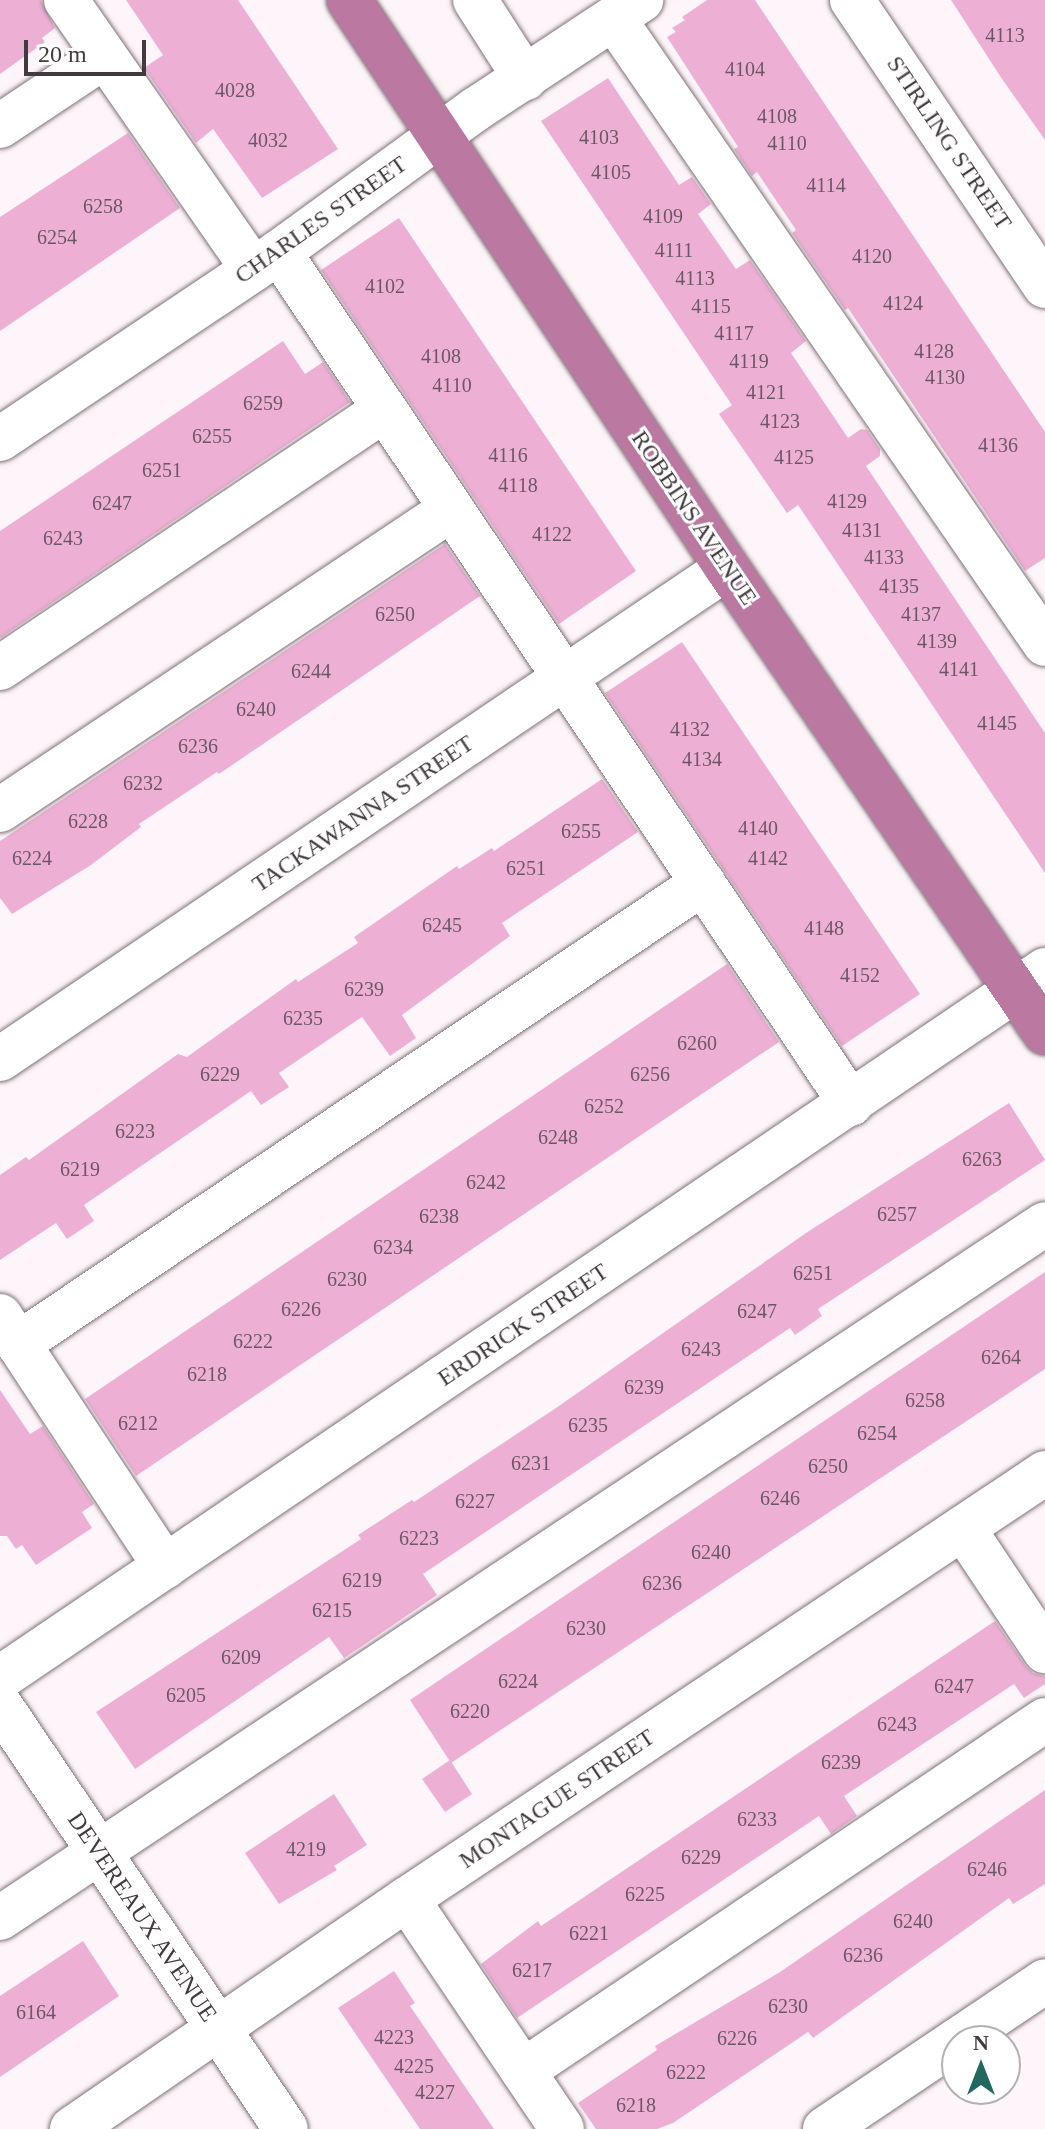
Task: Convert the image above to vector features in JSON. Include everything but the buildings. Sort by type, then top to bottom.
[{"type":"highway","name":"ROBBINS AVENUE","points":[[349,0],[727,568],[1030,980],[1045,1033]]},
{"type":"street","points":[[66,0],[105,56],[382,411],[851,1104]]},
{"type":"street","points":[[475,0],[525,78]]},
{"type":"street","name":"STIRLING STREET","points":[[852,0],[1045,286]]},
{"type":"street","points":[[628,9],[1045,644]]},
{"type":"street","name":"CHARLES STREET","points":[[0,439],[266,260],[628,9]]},
{"type":"street","points":[[0,126],[105,56]]},
{"type":"street","points":[[0,668],[382,411]]},
{"type":"street","points":[[0,810],[450,510]]},
{"type":"street","name":"TACKAWANNA STREET","points":[[0,1059],[727,568]]},
{"type":"street","points":[[165,1566],[9,1330],[703,883]]},
{"type":"street","name":"ERDRICK STREET","points":[[0,1678],[1030,980]]},
{"type":"street","points":[[0,1918],[1045,1224]]},
{"type":"street","name":"MONTAGUE STREET","points":[[72,2129],[407,1899],[1045,1473]]},
{"type":"street","points":[[963,1528],[1045,1651]]},
{"type":"street","name":"DEVEREAUX AVENUE","points":[[0,1705],[286,2129]]},
{"type":"street","points":[[523,2071],[1045,1720]]},
{"type":"street","points":[[407,1899],[562,2129]]},
{"type":"street","points":[[825,2129],[1045,1981]]}]
